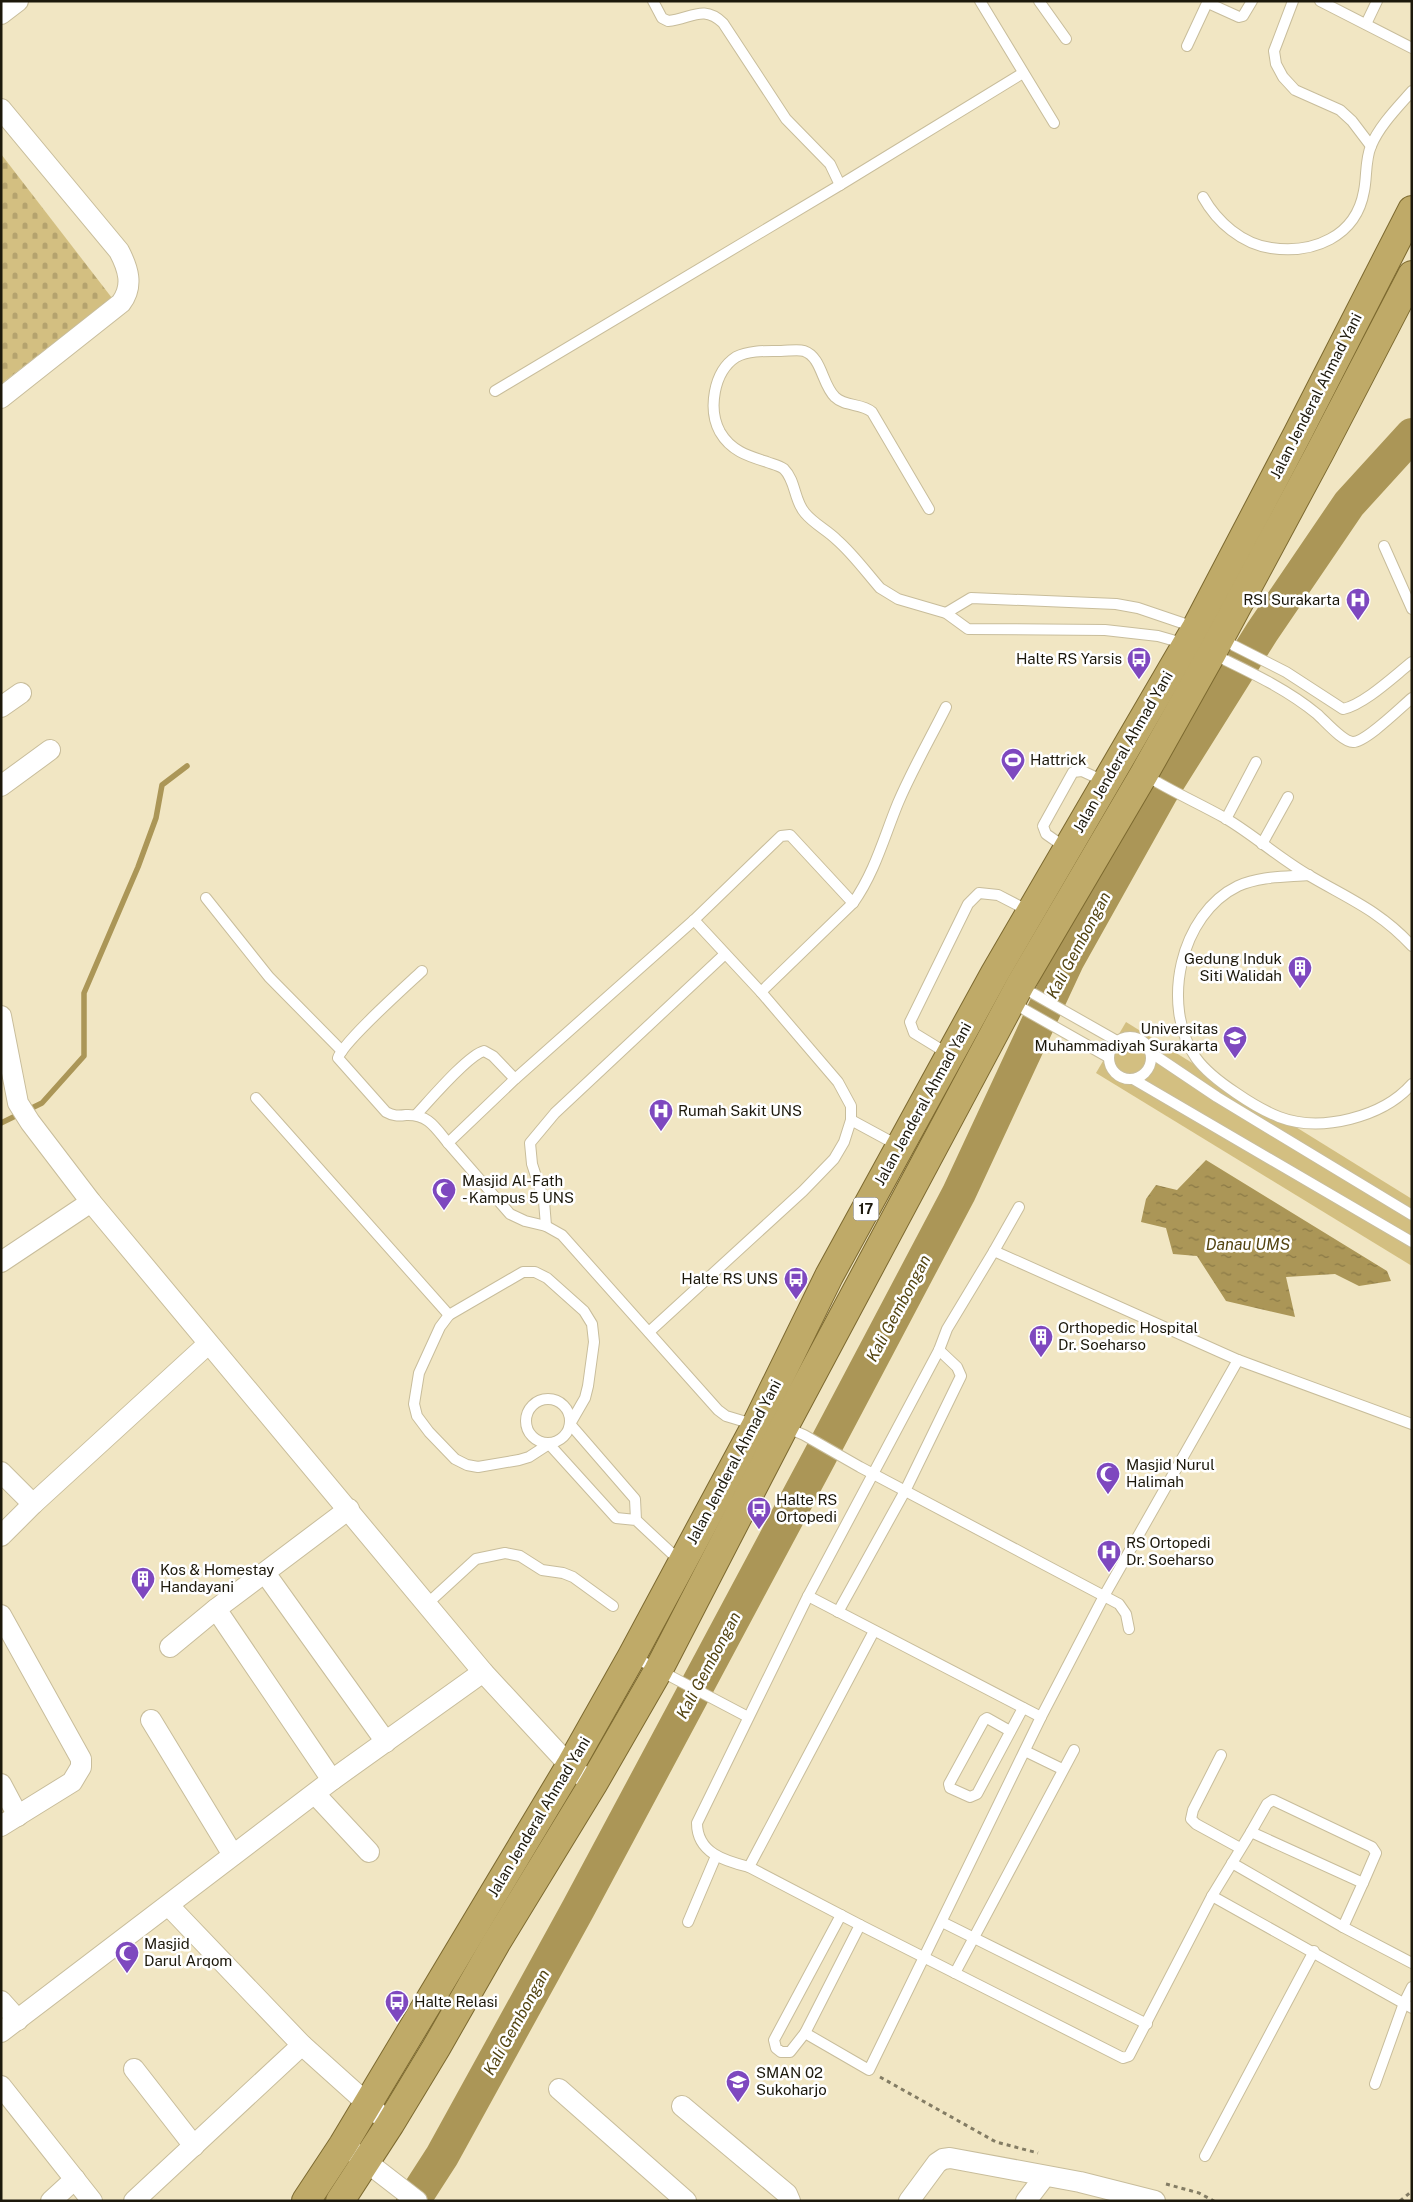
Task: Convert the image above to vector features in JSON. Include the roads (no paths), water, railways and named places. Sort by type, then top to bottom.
[{"type":"highway","name":"Jalan Jenderal Ahmad Yani","points":[[306,2201],[343,2145],[570,1766],[632,1656],[681,1562],[777,1428],[829,1276],[950,1055],[1006,990],[1150,778],[1203,641],[1298,433],[1412,210]]},
{"type":"highway","name":"Jalan Jenderal Ahmad Yani","points":[[340,2201],[390,2124],[496,1943],[593,1784],[658,1671],[777,1428],[857,1289],[1006,990],[1030,912],[1106,782],[1203,641],[1320,452],[1412,275]]},
{"type":"highway","points":[[829,1276],[857,1289]]},
{"type":"street","points":[[1,14],[18,1]]},
{"type":"street","points":[[1,109],[119,251],[128,273],[129,285],[127,295],[121,303],[1,398]]},
{"type":"street","points":[[1,708],[20,693]]},
{"type":"street","points":[[1,786],[50,750]]},
{"type":"street","points":[[1,1016],[18,1103],[30,1122],[91,1202],[483,1672],[570,1766],[593,1784]]},
{"type":"street","points":[[1,1262],[91,1202]]},
{"type":"street","points":[[1,1536],[32,1504],[208,1344]]},
{"type":"street","points":[[1,1472],[32,1504]]},
{"type":"street","points":[[170,1647],[216,1609],[349,1509]]},
{"type":"street","points":[[265,1573],[386,1742]]},
{"type":"street","points":[[216,1609],[332,1780]]},
{"type":"street","points":[[1,1615],[81,1759],[81,1767],[72,1782],[10,1821],[1,1784]]},
{"type":"street","points":[[1,2032],[169,1906],[332,1780],[483,1672]]},
{"type":"street","points":[[151,1720],[233,1855]]},
{"type":"street","points":[[315,1794],[369,1852]]},
{"type":"street","points":[[169,1906],[302,2045],[390,2124]]},
{"type":"street","points":[[1,2002],[18,2020]]},
{"type":"street","points":[[134,2201],[302,2045]]},
{"type":"street","points":[[134,2069],[194,2146]]},
{"type":"street","points":[[1,2086],[92,2201]]},
{"type":"street","points":[[559,2089],[686,2201]]},
{"type":"street","points":[[682,2106],[787,2194],[790,2201]]},
{"type":"street","points":[[343,2145],[413,2197]]},
{"type":"street","points":[[909,2201],[937,2163],[943,2159],[950,2158],[1080,2182],[1158,2192]]},
{"type":"street","points":[[1026,2201],[1045,2176]]},
{"type":"street","points":[[51,2201],[75,2179]]},
{"type":"lane","points":[[653,1],[662,18],[668,21],[706,12],[717,17],[723,23],[786,119],[830,164],[840,185]]},
{"type":"lane","points":[[980,1],[1054,124]]},
{"type":"lane","points":[[1039,1],[1066,40]]},
{"type":"lane","points":[[1187,46],[1208,2],[1239,16],[1244,16],[1252,1]]},
{"type":"lane","points":[[1293,1],[1274,51],[1276,64],[1283,77],[1296,90],[1340,110],[1352,121],[1371,146]]},
{"type":"lane","points":[[1320,1],[1412,48]]},
{"type":"lane","points":[[1366,24],[1376,1]]},
{"type":"lane","points":[[495,391],[840,185],[1023,73]]},
{"type":"lane","points":[[1203,197],[1212,212],[1226,226],[1258,245],[1291,250],[1303,249],[1324,243],[1342,232],[1358,211],[1364,191],[1371,146],[1380,130],[1412,91]]},
{"type":"lane","points":[[929,509],[872,412],[868,408],[849,404],[833,396],[814,358],[809,354],[804,351],[743,354],[726,367],[719,381],[714,411],[720,432],[728,443],[738,452],[775,464],[784,470],[791,480],[797,501],[804,513],[837,539],[880,588],[898,599],[946,613],[968,629],[1105,630],[1203,641],[1246,651],[1286,672],[1343,709],[1365,698],[1412,662]]},
{"type":"lane","points":[[1384,546],[1412,609]]},
{"type":"lane","points":[[946,613],[971,598],[1116,604],[1138,608],[1203,641],[1237,666],[1278,688],[1315,713],[1346,740],[1354,742],[1364,738],[1412,698]]},
{"type":"lane","points":[[761,992],[852,903],[869,877],[904,789],[946,707]]},
{"type":"lane","points":[[1226,819],[1256,762]]},
{"type":"lane","points":[[1150,778],[1226,819],[1309,875],[1348,895],[1379,915],[1412,946]]},
{"type":"lane","points":[[1262,844],[1288,798]]},
{"type":"lane","points":[[448,1143],[515,1079],[694,920],[777,839],[785,834],[790,836],[852,903]]},
{"type":"lane","points":[[1309,875],[1252,880],[1236,887],[1206,912],[1189,940],[1180,967],[1180,1013],[1187,1044],[1206,1070],[1225,1086],[1279,1117],[1303,1122],[1366,1116],[1400,1097],[1412,1084]]},
{"type":"lane","points":[[950,1055],[914,1033],[910,1022],[968,904],[979,893],[998,896],[1030,912]]},
{"type":"lane","points":[[206,898],[269,977],[342,1051]]},
{"type":"lane","points":[[649,1332],[803,1191],[834,1159],[844,1142],[851,1120],[851,1106],[838,1082],[761,992],[694,920]]},
{"type":"lane","points":[[546,1226],[544,1201],[532,1164],[530,1143],[555,1113],[725,954]]},
{"type":"lane","points":[[422,971],[338,1055],[339,1061],[386,1112],[394,1116],[416,1115],[428,1119],[510,1214],[525,1221],[546,1226],[562,1235],[718,1410],[726,1416],[777,1428],[874,1474],[1104,1596],[1123,1609],[1129,1629]]},
{"type":"lane","points":[[1006,990],[1044,998],[1117,1041]]},
{"type":"lane","points":[[1006,990],[1108,1056]]},
{"type":"lane","points":[[1128,1037],[1139,1038],[1150,1052],[1152,1057],[1148,1069],[1139,1078],[1126,1080],[1115,1074],[1111,1069],[1108,1056],[1117,1041],[1128,1037]]},
{"type":"lane","points":[[416,1115],[469,1060],[481,1052],[484,1051],[492,1056],[515,1079]]},
{"type":"lane","points":[[1150,1052],[1217,1097],[1412,1215]]},
{"type":"lane","points":[[1133,1079],[1412,1242]]},
{"type":"lane","points":[[1217,1097],[1225,1086]]},
{"type":"lane","points":[[256,1098],[449,1315]]},
{"type":"lane","points":[[851,1120],[900,1146]]},
{"type":"lane","points":[[1019,1207],[947,1329],[939,1350],[808,1596],[698,1823],[700,1838],[707,1850],[716,1856],[728,1862],[749,1867],[1122,2058],[1128,2056],[1147,2024],[1212,1896],[1267,1804],[1273,1800],[1372,1847],[1376,1853],[1343,1927]]},
{"type":"lane","points":[[994,1251],[1238,1360],[1412,1424]]},
{"type":"lane","points":[[529,1271],[547,1278],[584,1311],[592,1324],[594,1342],[585,1398],[566,1434],[559,1441],[549,1444],[520,1460],[478,1467],[467,1465],[455,1459],[429,1432],[417,1416],[414,1404],[419,1373],[440,1327],[449,1315],[523,1272],[529,1271]]},
{"type":"lane","points":[[838,1612],[905,1491],[961,1376],[959,1370],[939,1350]]},
{"type":"lane","points":[[805,2033],[869,2070],[1041,1717],[1104,1596],[1238,1360]]},
{"type":"lane","points":[[636,1520],[635,1499],[570,1424],[569,1414],[564,1406],[556,1400],[546,1399],[536,1402],[529,1409],[526,1418],[526,1428],[531,1437],[539,1442],[549,1444],[616,1518],[636,1520],[681,1562]]},
{"type":"lane","points":[[427,1604],[476,1559],[505,1553],[520,1556],[542,1570],[563,1573],[573,1577],[614,1606]]},
{"type":"lane","points":[[808,1596],[874,1632],[1041,1717]]},
{"type":"lane","points":[[749,1867],[874,1632]]},
{"type":"lane","points":[[632,1656],[748,1717]]},
{"type":"lane","points":[[1010,1731],[987,1718],[984,1720],[949,1784],[950,1788],[970,1797],[977,1794],[1023,1708]]},
{"type":"lane","points":[[1025,1750],[1062,1769]]},
{"type":"lane","points":[[955,1974],[1062,1769],[1074,1750]]},
{"type":"lane","points":[[1221,1755],[1193,1810],[1191,1818],[1196,1824],[1240,1848]]},
{"type":"lane","points":[[1251,1832],[1363,1883]]},
{"type":"lane","points":[[688,1922],[716,1856]]},
{"type":"lane","points":[[1232,1863],[1343,1927],[1412,1963]]},
{"type":"lane","points":[[1212,1896],[1314,1951],[1408,2006]]},
{"type":"lane","points":[[842,1915],[774,2040],[778,2050],[786,2053],[793,2048],[805,2033],[860,1925]]},
{"type":"lane","points":[[942,1922],[1147,2024]]},
{"type":"lane","points":[[1205,2156],[1314,1951]]},
{"type":"lane","points":[[1375,2084],[1408,2006],[1412,1987]]},
{"type":"water","name":"Danau UMS","points":[[1206,1160],[1387,1271],[1391,1281],[1359,1286],[1335,1274],[1286,1277],[1295,1317],[1226,1301],[1197,1256],[1173,1254],[1166,1228],[1141,1222],[1146,1199],[1156,1185],[1177,1190]]},
{"type":"waterway","name":"Kali Gembongan","points":[[413,2201],[442,2156],[578,1909],[818,1460],[959,1193],[1067,961],[1161,793],[1262,632],[1349,504],[1412,435]]},
{"type":"waterway","points":[[1,1123],[42,1103],[84,1056],[84,993],[138,867],[156,818],[162,785],[187,766]]},
{"type":"place","name":"RSI Surakarta","points":[[1358,621]]},
{"type":"place","name":"Halte RS Yarsis","points":[[1139,680]]},
{"type":"place","name":"Hattrick","points":[[1013,781]]},
{"type":"place","name":"Gedung Induk Siti Walidah","points":[[1300,989]]},
{"type":"place","name":"Universitas Muhammadiyah Surakarta","points":[[1235,1059]]},
{"type":"place","name":"Rumah Sakit UNS","points":[[661,1132]]},
{"type":"place","name":"Masjid Al-Fath - Kampus 5 UNS","points":[[444,1211]]},
{"type":"place","name":"Halte RS UNS","points":[[796,1300]]},
{"type":"place","name":"Orthopedic Hospital Dr. Soeharso","points":[[1041,1358]]},
{"type":"place","name":"Masjid Nurul Halimah","points":[[1108,1495]]},
{"type":"place","name":"Halte RS Ortopedi","points":[[759,1530]]},
{"type":"place","name":"RS Ortopedi Dr. Soeharso","points":[[1109,1573]]},
{"type":"place","name":"Kos & Homestay Handayani","points":[[143,1600]]},
{"type":"place","name":"Masjid Darul Arqom","points":[[127,1974]]},
{"type":"place","name":"Halte Relasi","points":[[397,2023]]},
{"type":"place","name":"SMAN 02 Sukoharjo","points":[[738,2103]]}]
